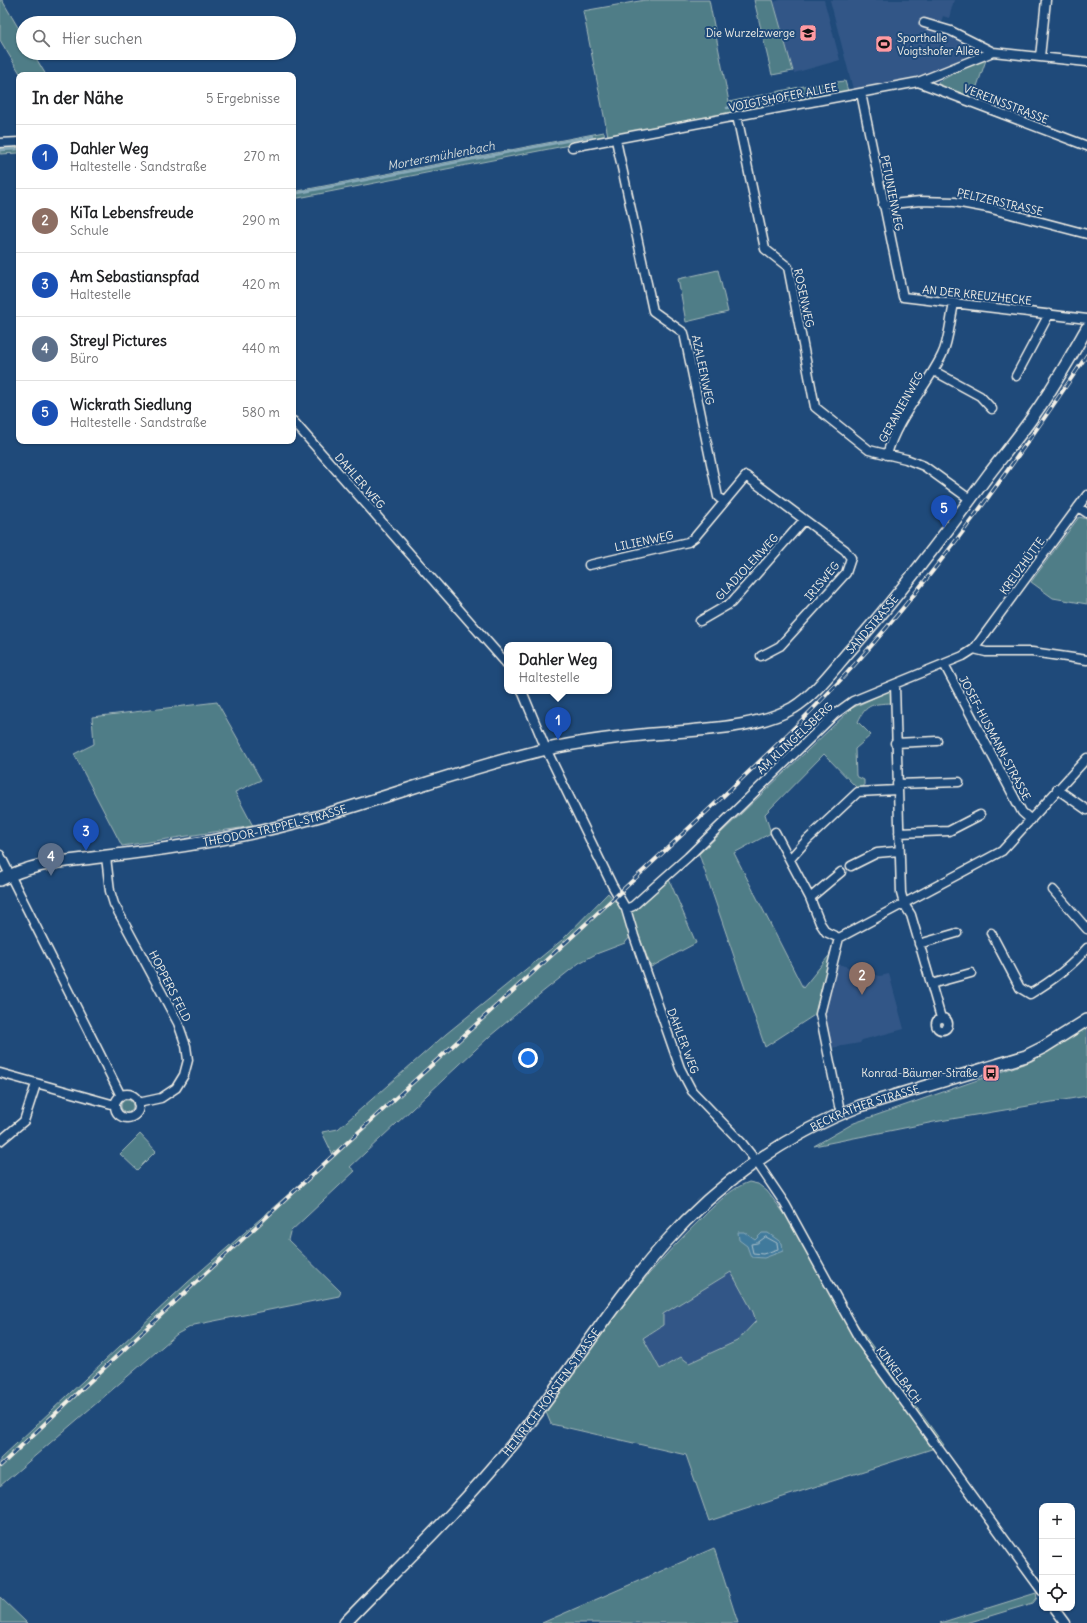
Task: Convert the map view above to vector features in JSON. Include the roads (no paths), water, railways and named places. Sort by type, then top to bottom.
[{"type":"main road","name":"SANDSTRASSE","points":[[546,749],[606,739],[741,724],[769,717],[791,709],[807,698],[867,630],[971,500],[1036,412],[1087,328]]},
{"type":"main road","name":"THEODOR-TRIPPEL-STRASSE","points":[[0,880],[10,875],[50,862],[106,857],[196,843],[268,829],[318,816],[463,771],[546,749]]},
{"type":"main road","name":"BECKRATHER STRASSE","points":[[756,1161],[804,1132],[842,1113],[860,1106],[1026,1056],[1044,1048],[1087,1020]]},
{"type":"main road","name":"HEINRICH-KORSTEN-STRASSE","points":[[346,1623],[468,1497],[508,1451],[569,1373],[612,1311],[664,1245],[704,1203],[756,1161]]},
{"type":"street","points":[[1040,57],[1046,0]]},
{"type":"street","name":"VOIGTSHOFER ALLEE","points":[[924,23],[951,31],[994,52],[1087,62]]},
{"type":"street","name":"VOIGTSHOFER ALLEE","points":[[572,147],[616,140],[918,82],[994,52]]},
{"type":"street","name":"VEREINSSTRASSE","points":[[918,82],[1087,146]]},
{"type":"street","name":"PETUNIENWEG","points":[[861,93],[902,297]]},
{"type":"street","name":"ROSENWEG","points":[[737,116],[765,249],[788,267],[815,407],[870,450],[887,455]]},
{"type":"street","name":"AZALEENWEG","points":[[616,140],[653,311],[684,333],[718,497],[724,501]]},
{"type":"street","points":[[0,143],[16,142]]},
{"type":"street","name":"PELTZERSTRASSE","points":[[883,205],[920,201],[954,202],[988,208],[1087,234]]},
{"type":"street","name":"AN DER KREUZHECKE","points":[[902,297],[1087,319]]},
{"type":"street","name":"GERANIENWEG","points":[[887,455],[890,446],[914,401],[934,371],[943,353],[954,304]]},
{"type":"street","points":[[1016,376],[1049,314]]},
{"type":"street","name":"GERANIENWEG","points":[[934,371],[980,396],[992,409]]},
{"type":"street","name":"DAHLER WEG","points":[[296,424],[504,661]]},
{"type":"street","points":[[887,455],[906,459],[924,466],[971,500]]},
{"type":"street","name":"LILIENWEG","points":[[589,565],[688,542],[695,537],[746,476]]},
{"type":"street","name":"IRISWEG","points":[[746,476],[845,550],[851,558],[846,574],[780,646],[761,656]]},
{"type":"street","name":"KREUZHÜTTE","points":[[974,649],[1087,495]]},
{"type":"street","points":[[1078,507],[1087,513]]},
{"type":"street","name":"GLADIOLENWEG","points":[[700,620],[731,603],[804,520]]},
{"type":"street","points":[[974,649],[986,652],[1032,652],[1087,660]]},
{"type":"street","name":"AM KLINGELSBERG","points":[[626,909],[633,906],[688,857],[835,714],[853,701],[944,664],[974,649]]},
{"type":"street","name":"JOSEF-HUSMANN-STRASSE","points":[[944,664],[1022,812],[1031,820]]},
{"type":"street","points":[[895,684],[899,851],[904,904],[911,915],[941,1018]]},
{"type":"street","name":"DAHLER WEG","points":[[523,694],[546,749],[612,885],[626,909],[680,1068],[692,1091],[756,1161]]},
{"type":"street","points":[[896,743],[937,741]]},
{"type":"street","points":[[842,1113],[820,1014],[839,938],[1002,851],[1057,789],[1087,758]]},
{"type":"street","points":[[790,859],[807,840],[858,792],[959,782]]},
{"type":"street","points":[[1057,789],[1087,810]]},
{"type":"street","points":[[899,833],[949,832],[980,816]]},
{"type":"street","points":[[775,832],[810,898],[820,923],[826,932],[839,938]]},
{"type":"street","points":[[851,866],[877,853],[899,851]]},
{"type":"street","points":[[0,855],[121,1096]]},
{"type":"street","name":"HOPPERS FELD","points":[[106,857],[110,892],[114,904],[178,1023],[188,1060],[184,1075],[176,1088],[161,1098],[138,1103]]},
{"type":"street","points":[[810,898],[841,872]]},
{"type":"street","points":[[1053,890],[1087,929]]},
{"type":"street","points":[[919,944],[957,933]]},
{"type":"street","points":[[991,933],[1020,988],[1030,994],[1053,980],[1080,957],[1087,948]]},
{"type":"street","points":[[931,984],[971,973]]},
{"type":"street","points":[[0,1073],[115,1105]]},
{"type":"street","points":[[0,1141],[24,1121],[36,1084]]},
{"type":"street","points":[[132,1095],[138,1103],[136,1113],[128,1118],[117,1113],[115,1105],[121,1096],[132,1095]]},
{"type":"street","name":"KINKELBACH","points":[[756,1161],[786,1204],[861,1342],[1039,1587]]},
{"type":"street","points":[[1056,1611],[1065,1623]]},
{"type":"water","points":[[738,1232],[744,1232],[755,1240],[762,1233],[768,1233],[782,1243],[783,1251],[764,1258],[751,1257],[747,1246],[739,1240]]},
{"type":"waterway","name":"Mortersmühlenbach","points":[[727,108],[806,92],[824,91]]},
{"type":"waterway","name":"Mortersmühlenbach","points":[[296,193],[592,136]]},
{"type":"waterway","name":"Mortersmühlenbach","points":[[0,150],[16,149]]},
{"type":"railway","points":[[0,1466],[258,1225],[644,871],[806,716],[857,662],[888,626],[948,551],[1033,434],[1087,355]]},
{"type":"place","name":"Die Wurzelzwerge","points":[[808,33]]},
{"type":"place","name":"Sporthalle Voigtshofer Allee","points":[[884,44]]},
{"type":"place","name":"Wickrath Siedlung","points":[[944,528]]},
{"type":"place","name":"Dahler Weg","points":[[558,740]]},
{"type":"place","name":"Am Sebastianspfad","points":[[86,851]]},
{"type":"place","name":"Streyl Pictures","points":[[51,876]]},
{"type":"place","name":"KiTa Lebensfreude","points":[[862,995]]},
{"type":"place","name":"Konrad-Bäumer-Straße","points":[[991,1073]]}]
